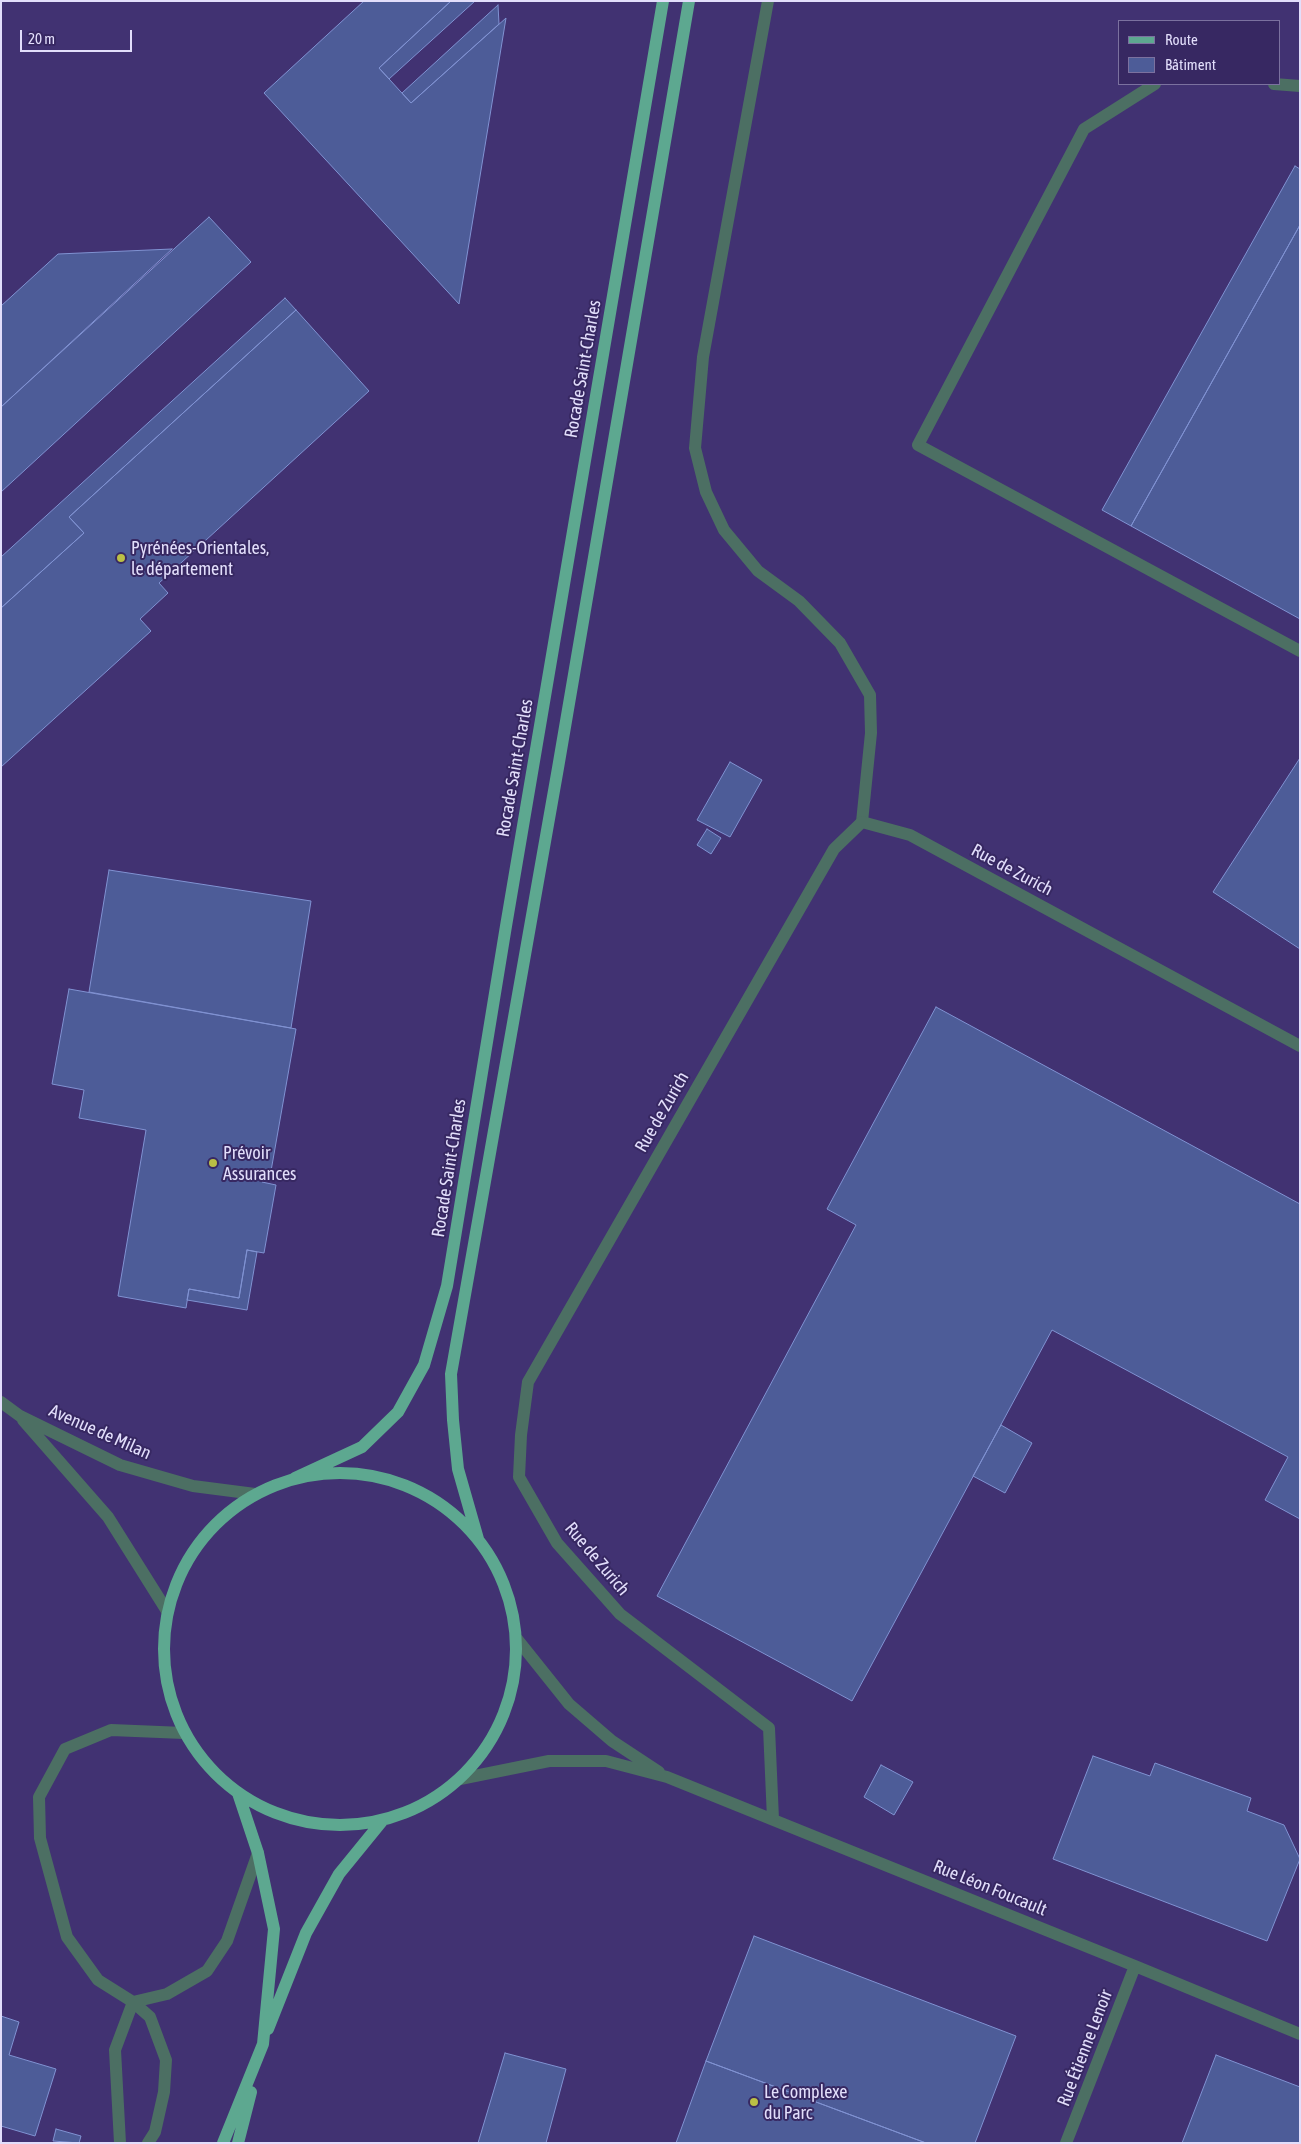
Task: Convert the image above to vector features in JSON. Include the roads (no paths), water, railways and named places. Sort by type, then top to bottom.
[{"type":"main road","name":"Rocade Saint-Charles","points":[[295,1478],[362,1447],[398,1412],[424,1365],[447,1286],[663,1]]},
{"type":"main road","name":"Rocade Saint-Charles","points":[[478,1539],[458,1470],[451,1374],[556,778],[689,1]]},
{"type":"main road","points":[[346,1472],[396,1482],[440,1504],[478,1539],[505,1586],[517,1639],[512,1691],[493,1739],[460,1779],[424,1804],[383,1820],[332,1826],[283,1816],[238,1793],[208,1766],[184,1733],[169,1694],[163,1653],[167,1611],[184,1564],[215,1524],[255,1494],[295,1478],[346,1472]]},
{"type":"main road","points":[[238,1793],[258,1853],[274,1929],[263,2044],[238,2143]]},
{"type":"main road","points":[[223,2143],[306,1932],[339,1874],[383,1820]]},
{"type":"street","points":[[768,1],[703,357],[695,448],[706,492],[724,530],[758,571],[799,602],[840,643],[870,695],[871,733],[862,822]]},
{"type":"street","points":[[1153,85],[1084,129],[918,445],[1300,651]]},
{"type":"street","points":[[1281,85],[1300,86]]},
{"type":"street","name":"Rue de Zurich","points":[[773,1819],[769,1728],[620,1614],[557,1544],[519,1477],[521,1435],[528,1382],[834,849],[862,822],[910,835],[1300,1046]]},
{"type":"street","name":"Avenue de Milan","points":[[1,1402],[20,1416],[120,1465],[193,1486],[255,1494]]},
{"type":"street","name":"Avenue de Milan","points":[[20,1416],[108,1517],[167,1611]]},
{"type":"street","name":"Rue Léon Foucault","points":[[517,1639],[569,1704],[612,1741],[667,1777]]},
{"type":"street","points":[[148,2143],[155,2132],[164,2092],[166,2060],[150,2017],[133,2002],[98,1980],[67,1937],[40,1838],[39,1797],[66,1749],[111,1730],[184,1733]]},
{"type":"street","name":"Rue Léon Foucault","points":[[460,1779],[549,1761],[606,1761],[667,1777],[1300,2034]]},
{"type":"street","points":[[133,2002],[167,1994],[207,1971],[226,1941],[258,1853]]},
{"type":"street","name":"Rue Étienne Lenoir","points":[[1066,2143],[1135,1966]]},
{"type":"street","points":[[120,2143],[114,2050],[133,2002]]},
{"type":"place","name":"Pyrénées-Orientales, le département","points":[[121,558]]},
{"type":"place","name":"Prévoir Assurances","points":[[213,1163]]},
{"type":"place","name":"Le Complexe du Parc","points":[[754,2102]]}]
